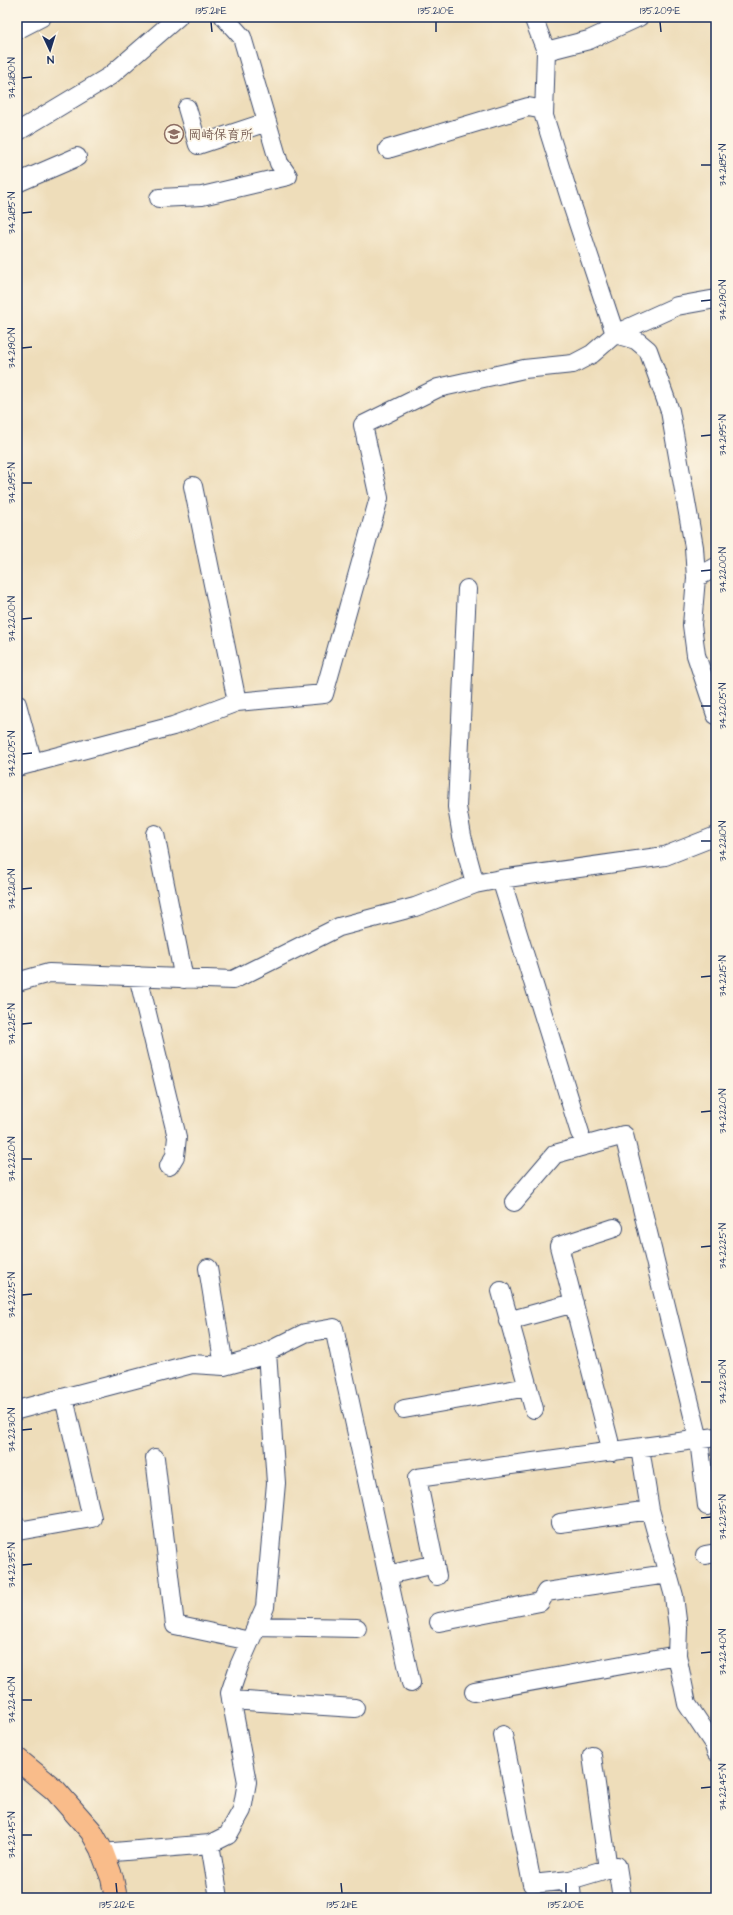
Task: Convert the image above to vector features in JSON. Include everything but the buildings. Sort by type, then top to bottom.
[{"type":"main road","points":[[17,1759],[55,1790],[91,1831],[112,1878],[116,1898]]},
{"type":"street","points":[[20,25],[42,17]]},
{"type":"street","points":[[17,132],[110,76],[178,17]]},
{"type":"street","points":[[159,198],[202,196],[288,176],[279,163],[242,37],[224,17]]},
{"type":"street","points":[[534,17],[546,51],[544,116],[615,334]]},
{"type":"street","points":[[546,51],[589,40],[639,17]]},
{"type":"street","points":[[388,149],[528,107],[544,110]]},
{"type":"street","points":[[187,108],[198,145],[267,122]]},
{"type":"street","points":[[17,183],[76,157]]},
{"type":"street","points":[[17,704],[25,765],[173,726],[237,702],[324,694],[379,498],[363,425],[438,388],[524,369],[573,364],[592,354],[615,334],[677,306],[716,299]]},
{"type":"street","points":[[615,334],[636,340],[648,350],[670,411],[694,547],[696,578],[692,625],[696,655],[716,716]]},
{"type":"street","points":[[193,486],[237,702]]},
{"type":"street","points":[[696,578],[716,567]]},
{"type":"street","points":[[467,589],[457,807],[462,836],[475,884]]},
{"type":"street","points":[[155,834],[184,979]]},
{"type":"street","points":[[17,982],[49,973],[233,980],[339,927],[415,907],[475,884],[665,856],[716,836]]},
{"type":"street","points":[[501,879],[580,1133]]},
{"type":"street","points":[[138,976],[177,1137],[175,1156],[169,1166]]},
{"type":"street","points":[[514,1202],[555,1154],[624,1135],[707,1438],[707,1506]]},
{"type":"street","points":[[612,1452],[559,1246],[614,1228]]},
{"type":"street","points":[[208,1268],[224,1366]]},
{"type":"street","points":[[501,1291],[508,1321],[534,1409]]},
{"type":"street","points":[[508,1321],[574,1303]]},
{"type":"street","points":[[17,1410],[192,1364],[224,1366],[257,1357],[305,1333],[334,1328],[411,1683]]},
{"type":"street","points":[[102,1853],[210,1844],[228,1835],[242,1810],[247,1782],[230,1693],[265,1607],[276,1483],[267,1352]]},
{"type":"street","points":[[404,1409],[528,1387]]},
{"type":"street","points":[[17,1526],[18,1531],[92,1518],[64,1398]]},
{"type":"street","points":[[388,1575],[436,1570],[417,1478],[707,1438]]},
{"type":"street","points":[[640,1448],[650,1510],[674,1596],[678,1628],[677,1655],[687,1704],[713,1743],[716,1752]]},
{"type":"street","points":[[155,1458],[175,1625],[253,1634],[357,1628]]},
{"type":"street","points":[[560,1523],[650,1510]]},
{"type":"street","points":[[439,1622],[540,1602],[546,1592],[667,1574]]},
{"type":"street","points":[[474,1692],[677,1655]]},
{"type":"street","points":[[231,1700],[355,1708]]},
{"type":"street","points":[[502,1735],[532,1884],[570,1880],[617,1866],[622,1898]]},
{"type":"street","points":[[592,1756],[608,1869]]},
{"type":"street","points":[[210,1844],[219,1898]]},
{"type":"street","points":[[570,1880],[572,1898]]},
{"type":"place","name":"岡崎保育所","points":[[174,134]]}]
